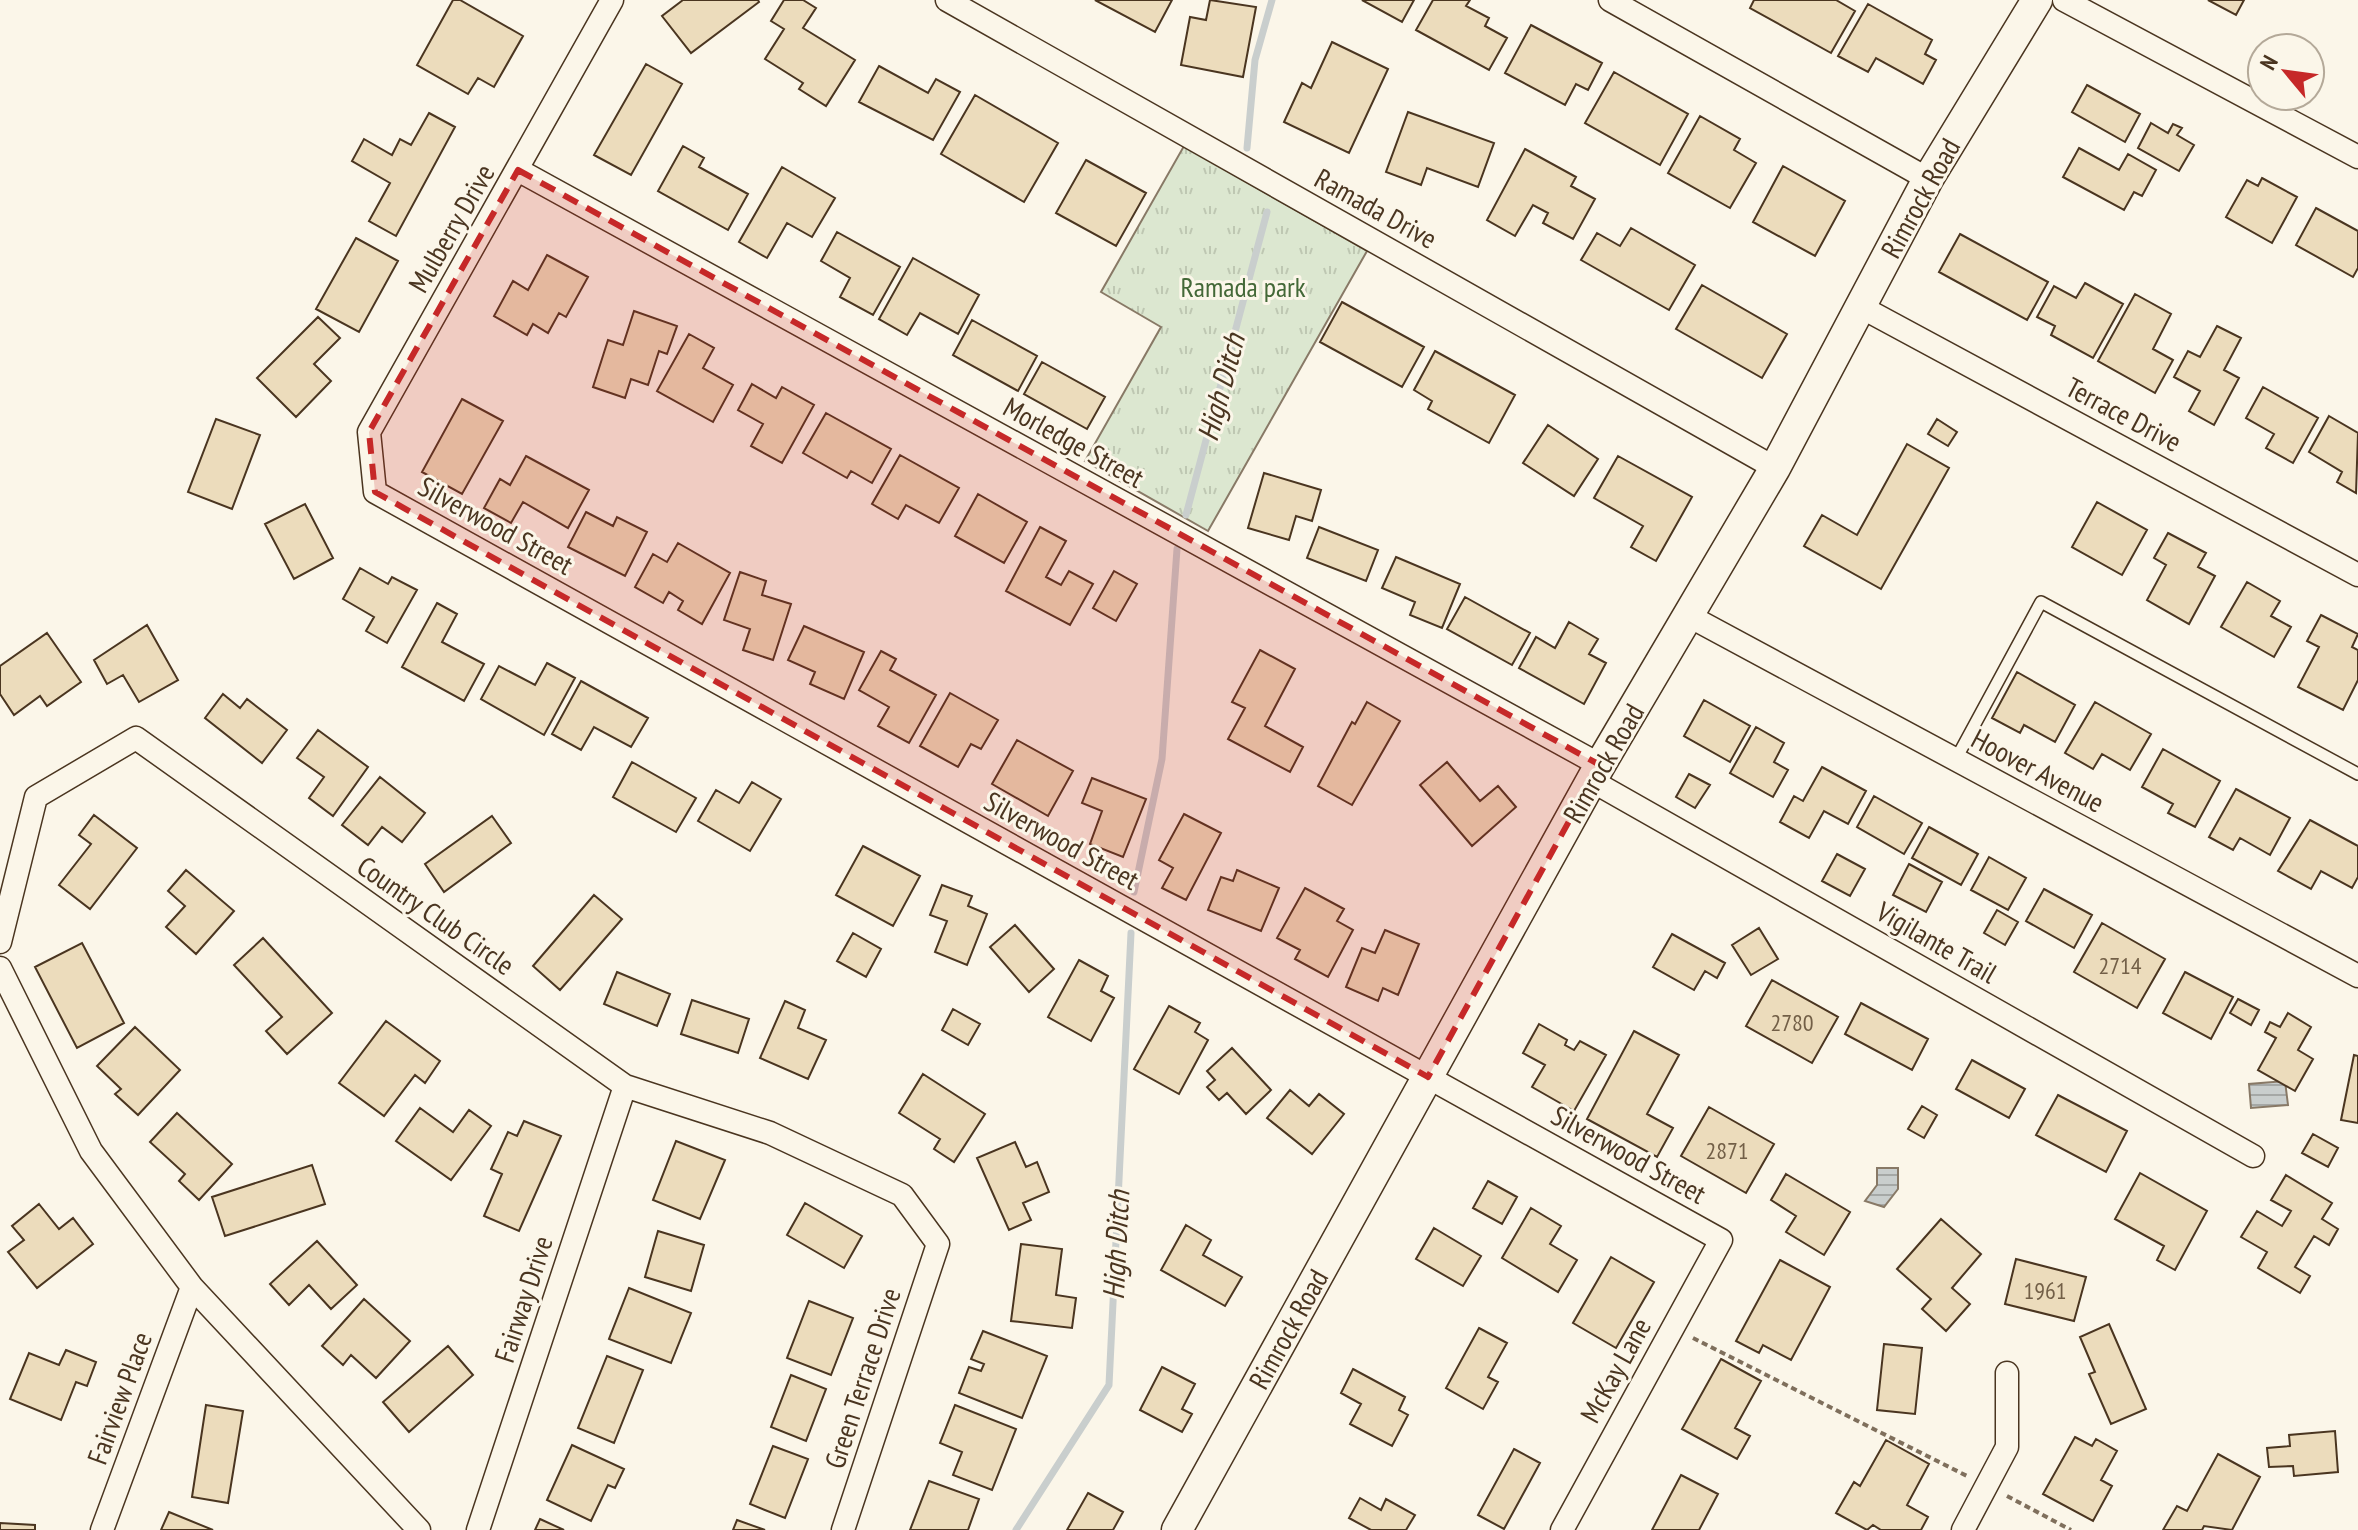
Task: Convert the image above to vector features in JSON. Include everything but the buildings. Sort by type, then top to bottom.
[{"type":"main road","name":"Rimrock Road","points":[[1178,1529],[1596,773],[1775,468],[1928,179],[2037,0]]},
{"type":"street","name":"Mulberry Drive","points":[[375,492],[369,432],[612,0]]},
{"type":"street","name":"Ramada Drive","points":[[947,0],[1775,468]]},
{"type":"street","points":[[1610,0],[1928,179]]},
{"type":"street","points":[[2064,0],[2358,157]]},
{"type":"street","name":"Morledge Street","points":[[518,170],[1596,773]]},
{"type":"street","name":"Terrace Drive","points":[[1861,307],[2358,575]]},
{"type":"street","name":"Silverwood Street","points":[[375,492],[1721,1240]]},
{"type":"street","name":"Hoover Avenue","points":[[1689,616],[2358,976]]},
{"type":"street","name":"Country Club Circle","points":[[0,942],[36,797],[136,738],[625,1086],[770,1133],[902,1195],[938,1244]]},
{"type":"street","name":"Vigilante Trail","points":[[1596,773],[2253,1156]]},
{"type":"street","points":[[0,968],[91,1151],[192,1287],[419,1530]]},
{"type":"street","name":"Fairway Drive","points":[[478,1530],[625,1086]]},
{"type":"street","name":"McKay Lane","points":[[1562,1530],[1721,1240]]},
{"type":"street","name":"Green Terrace Drive","points":[[843,1530],[938,1244]]},
{"type":"street","name":"Fairview Place","points":[[102,1530],[192,1287]]},
{"type":"street","points":[[1963,1530],[2007,1447],[2007,1373]]},
{"type":"lane","points":[[1956,759],[2041,602],[2358,774]]},
{"type":"path","points":[[1673,1327],[2071,1530]]},
{"type":"highlighted area","points":[[518,170],[1600,765],[1428,1077],[375,492],[369,432]]},
{"type":"green space","name":"Ramada park","points":[[1184,146],[1367,251],[1208,531],[1085,461],[1161,327],[1101,292]]},
{"type":"shaded area","points":[[2285,1081],[2288,1105],[2251,1108],[2249,1084]]},
{"type":"shaded area","points":[[1877,1168],[1898,1168],[1898,1189],[1884,1207],[1865,1201],[1877,1185]]},
{"type":"waterway","name":"High Ditch","points":[[1247,148],[1255,60],[1272,0]]},
{"type":"waterway","name":"High Ditch","points":[[1186,515],[1267,212]]},
{"type":"waterway","name":"High Ditch","points":[[1134,892],[1162,759],[1177,549]]},
{"type":"waterway","name":"High Ditch","points":[[1016,1530],[1109,1385],[1131,933]]}]
